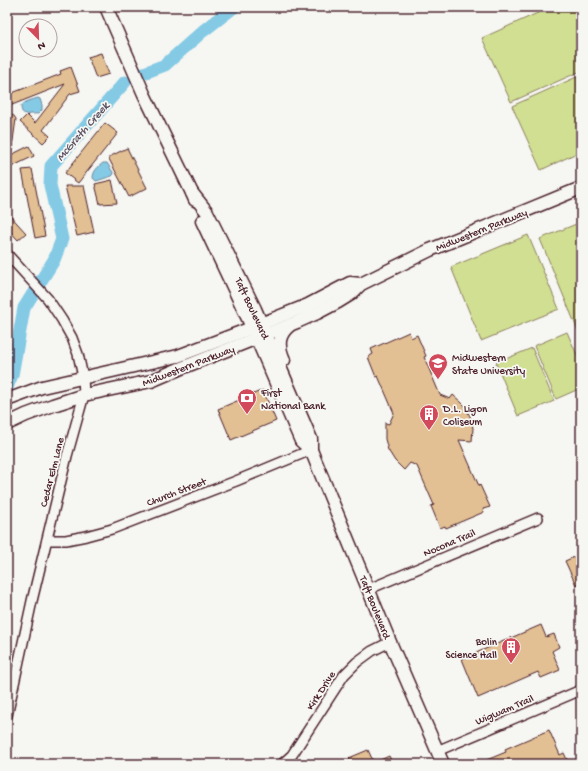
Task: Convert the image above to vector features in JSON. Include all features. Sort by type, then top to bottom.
[{"type":"main road","name":"Taft Boulevard","points":[[106,7],[144,94],[192,192],[207,212],[259,331],[311,439],[311,450],[390,642],[443,764]]},
{"type":"main road","name":"Midwestern Parkway","points":[[10,399],[42,386],[178,356],[259,331],[290,324],[317,313],[338,302],[351,294],[361,284],[430,250],[581,188]]},
{"type":"main road","name":"Midwestern Parkway","points":[[7,424],[26,415],[84,395],[151,381],[259,331],[350,283],[361,284]]},
{"type":"main road","points":[[290,324],[281,334],[280,348],[306,428]]},
{"type":"main road","name":"Taft Boulevard","points":[[259,331],[301,441],[311,450]]},
{"type":"street","name":"Cedar Elm Lane","points":[[7,254],[48,298],[72,338],[78,354],[83,377],[84,395],[67,456],[32,601],[7,716]]},
{"type":"street","name":"Church Street","points":[[47,540],[66,540],[112,529],[311,450]]},
{"type":"street","name":"Nocona Trail","points":[[369,589],[538,518]]},
{"type":"street","name":"Kirk Drive","points":[[282,764],[292,755],[344,675],[367,654],[390,642]]},
{"type":"street","name":"Wigwam Trail","points":[[437,751],[581,690]]},
{"type":"green space","points":[[551,7],[581,7],[581,71],[511,102],[482,38]]},
{"type":"green space","points":[[581,75],[581,151],[541,170],[512,106]]},
{"type":"green space","points":[[581,222],[581,338],[540,239]]},
{"type":"green space","points":[[528,235],[559,309],[481,341],[451,267]]},
{"type":"green space","points":[[567,332],[581,364],[581,388],[556,399],[534,346]]},
{"type":"green space","points":[[532,348],[554,401],[518,416],[496,363]]},
{"type":"water","points":[[38,98],[40,99],[42,105],[42,110],[38,114],[24,114],[21,110],[21,106]]},
{"type":"water","points":[[103,163],[107,163],[114,174],[96,181],[93,178],[94,173]]},
{"type":"building","points":[[101,53],[109,74],[96,78],[88,57]]},
{"type":"building","points":[[71,67],[80,91],[70,94],[43,130],[50,136],[43,143],[20,122],[27,115],[35,123],[65,84],[7,107],[7,95],[61,74],[60,71]]},
{"type":"building","points":[[8,113],[16,119],[11,155],[29,146],[34,156],[7,169],[8,156]]},
{"type":"building","points":[[105,123],[118,133],[78,183],[65,173]]},
{"type":"building","points":[[127,148],[147,188],[129,197],[109,159],[109,157]]},
{"type":"building","points":[[32,169],[45,236],[35,238],[22,170]]},
{"type":"building","points":[[112,180],[117,203],[100,204],[95,184]]},
{"type":"building","points":[[65,186],[84,186],[94,232],[77,236]]},
{"type":"building","points":[[7,212],[26,233],[18,240],[7,228]]},
{"type":"building","name":"D.L. Ligon Coliseum","points":[[409,332],[411,338],[417,335],[426,356],[424,357],[440,395],[450,399],[453,395],[465,406],[470,416],[473,428],[472,441],[459,440],[490,507],[483,509],[484,512],[446,528],[445,526],[440,528],[431,506],[434,505],[417,466],[410,463],[404,470],[395,461],[388,450],[385,439],[385,423],[389,424],[394,413],[368,357],[373,354],[371,349]]},
{"type":"building","name":"First National Bank","points":[[263,390],[276,421],[231,440],[218,409]]},
{"type":"building","points":[[581,554],[581,583],[576,585],[565,561]]},
{"type":"building","name":"Bolin Science Hall","points":[[541,625],[546,637],[554,634],[559,647],[552,651],[560,670],[541,678],[538,672],[478,698],[462,659]]},
{"type":"building","points":[[549,730],[560,755],[564,753],[569,764],[477,764],[506,752],[505,749]]},
{"type":"building","points":[[368,750],[374,763],[389,756],[393,764],[352,764],[349,758]]},
{"type":"waterway","name":"McGrath Creek","points":[[144,73],[165,65],[203,31],[234,7]]},
{"type":"waterway","name":"McGrath Creek","points":[[7,387],[12,375],[24,308],[54,260],[62,239],[50,185],[51,166],[125,82]]},
{"type":"place","name":"Midwestern State University","points":[[438,380]]},
{"type":"place","name":"First National Bank","points":[[247,415]]},
{"type":"place","name":"D.L. Ligon Coliseum","points":[[429,431]]},
{"type":"place","name":"Bolin Science Hall","points":[[511,664]]}]
